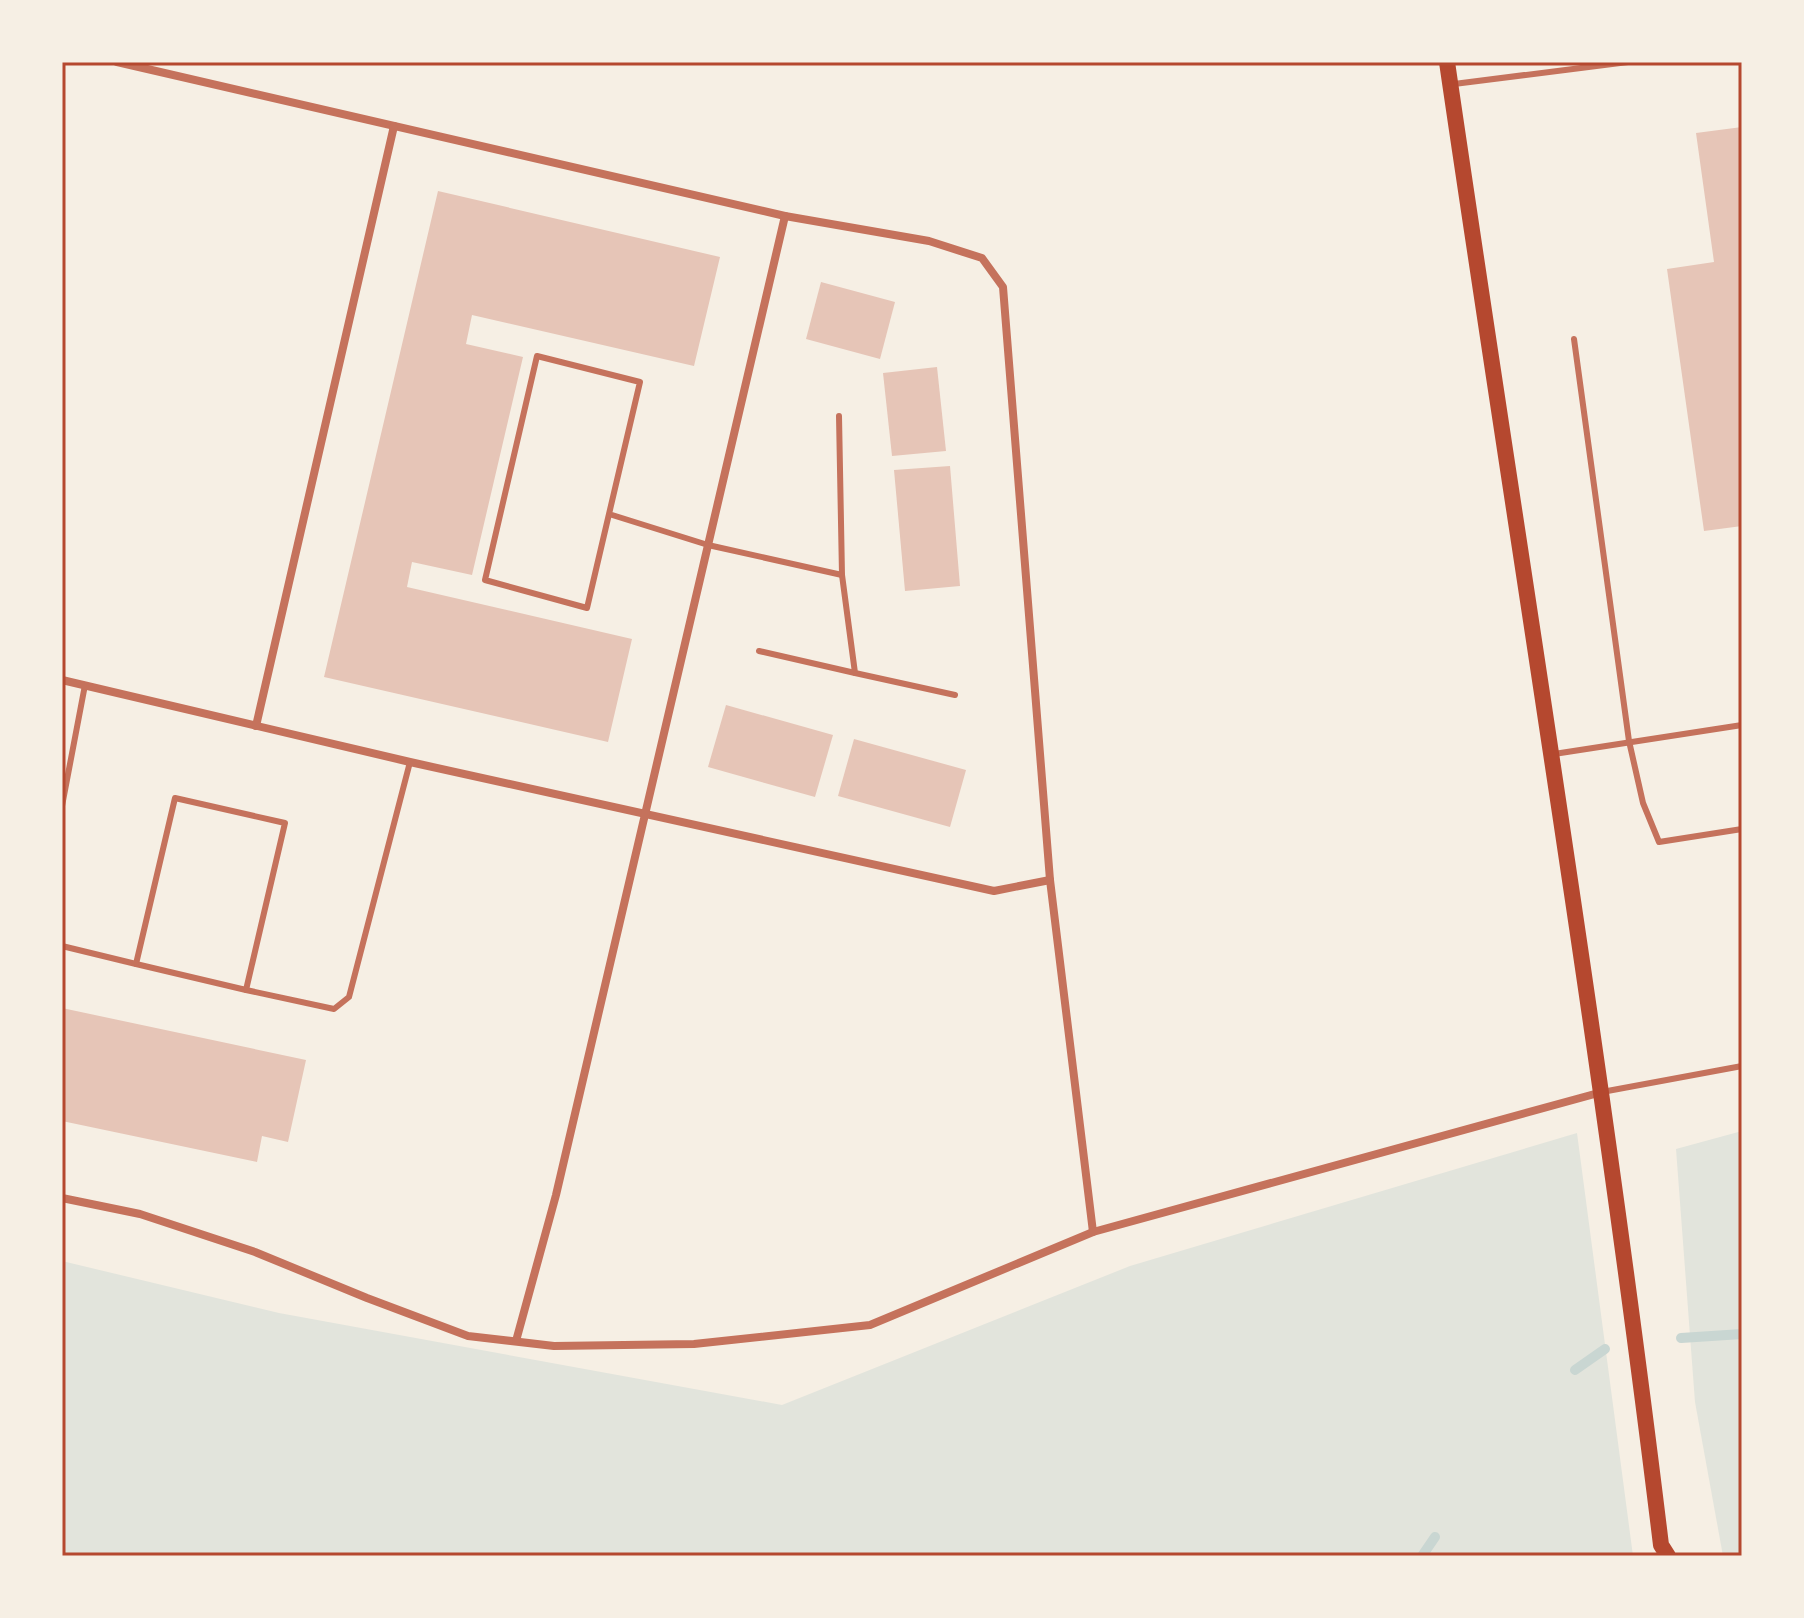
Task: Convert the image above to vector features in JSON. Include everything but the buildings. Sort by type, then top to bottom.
[{"type":"main road","points":[[1447,62],[1602,1092],[1631,1294],[1662,1552]]},
{"type":"street","points":[[117,62],[785,216],[929,241],[982,258],[1003,287],[1050,880],[1093,1232]]},
{"type":"street","points":[[256,726],[394,126]]},
{"type":"street","points":[[516,1341],[556,1195],[785,216]]},
{"type":"street","points":[[62,680],[410,762],[994,891],[1050,880]]},
{"type":"street","points":[[62,1198],[140,1214],[255,1252],[468,1336],[554,1346],[694,1344],[870,1325],[1093,1232],[1602,1092]]},
{"type":"lane","points":[[1450,84],[1628,62]]},
{"type":"lane","points":[[1574,339],[1629,741],[1643,803],[1659,842],[1742,829]]},
{"type":"lane","points":[[537,356],[640,382],[609,514],[587,608],[485,580],[537,356]]},
{"type":"lane","points":[[839,416],[842,575],[855,673]]},
{"type":"lane","points":[[609,514],[708,545],[842,575]]},
{"type":"lane","points":[[759,651],[955,695]]},
{"type":"lane","points":[[62,806],[85,685]]},
{"type":"lane","points":[[1550,755],[1742,725]]},
{"type":"lane","points":[[62,946],[334,1009],[349,997],[410,762]]},
{"type":"lane","points":[[136,964],[175,798],[285,823],[246,990]]},
{"type":"lane","points":[[1602,1092],[1742,1066]]},
{"type":"shaded area","points":[[1742,1131],[1742,1556],[1723,1556],[1695,1402],[1676,1149]]},
{"type":"shaded area","points":[[1577,1133],[1633,1556],[62,1556],[62,1261],[279,1313],[782,1405],[1130,1266]]},
{"type":"waterway","points":[[1681,1338],[1742,1334]]},
{"type":"waterway","points":[[1575,1370],[1605,1349]]},
{"type":"waterway","points":[[1422,1556],[1435,1537]]}]
